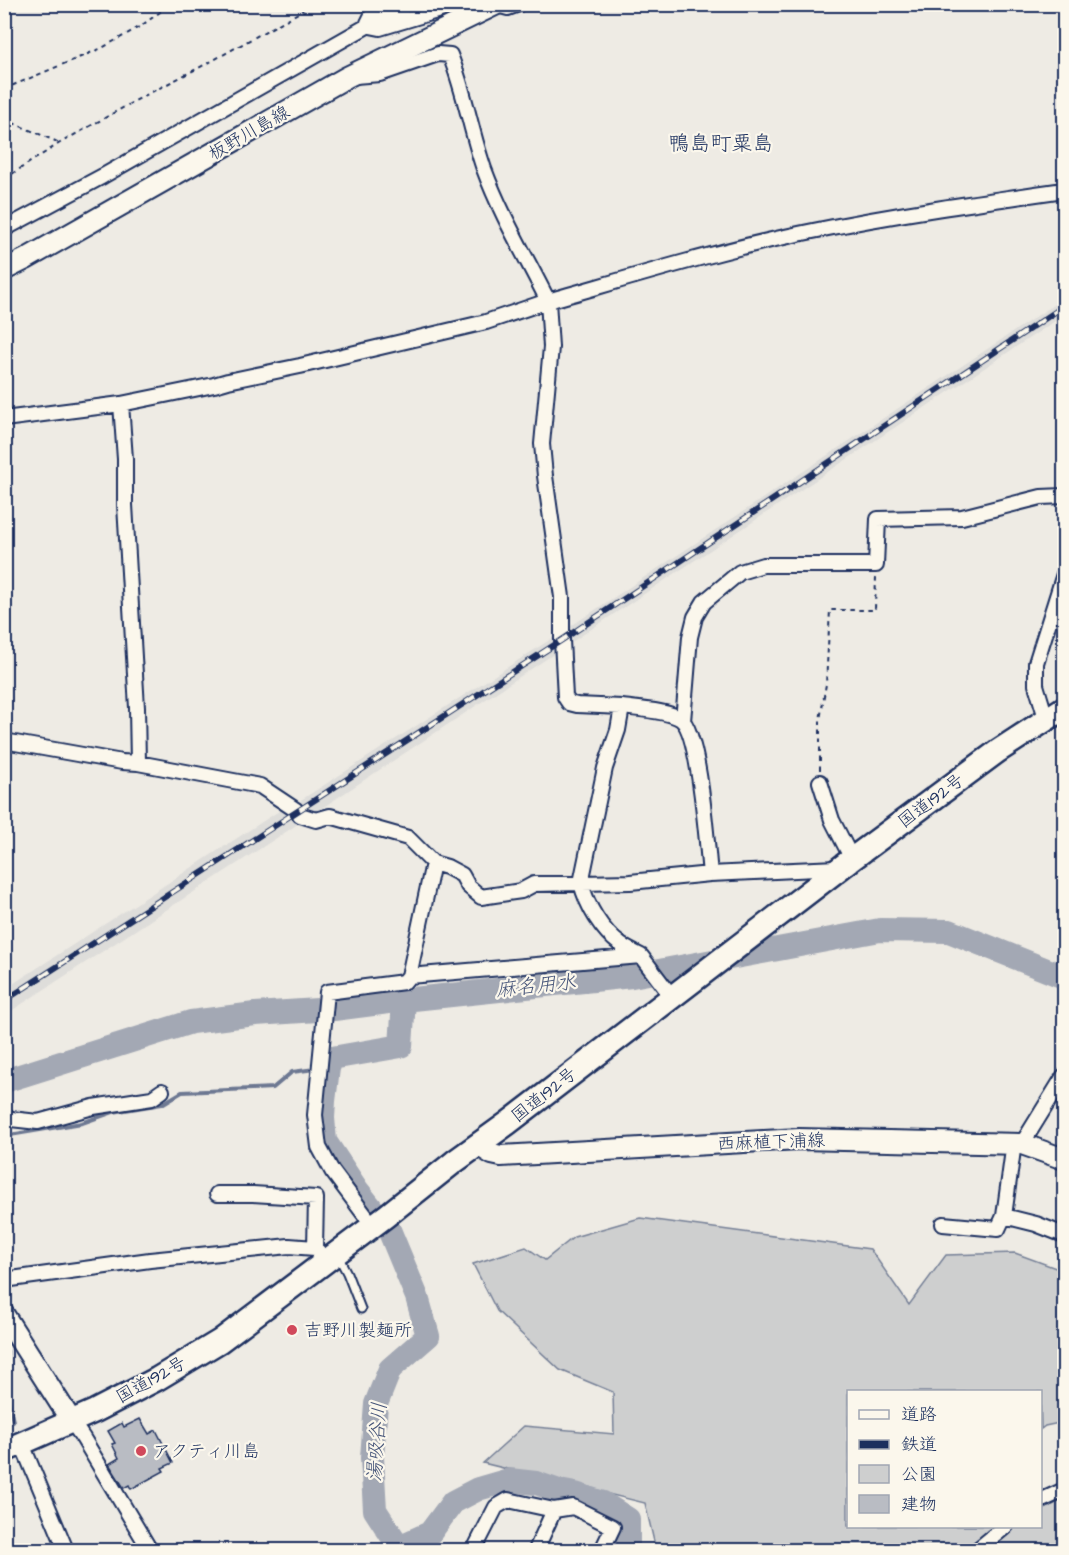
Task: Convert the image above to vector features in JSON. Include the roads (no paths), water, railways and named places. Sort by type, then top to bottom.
[{"type":"highway","name":"国道192号","points":[[13,1448],[72,1422],[157,1379],[220,1341],[326,1254],[378,1222],[478,1145],[667,989],[701,975],[998,751],[1055,713]]},
{"type":"main road","name":"板野川島線","points":[[4,270],[347,77],[497,5]]},
{"type":"main road","name":"西麻植下浦線","points":[[478,1145],[492,1154],[501,1156],[799,1139],[1022,1144],[1065,1159]]},
{"type":"main road","points":[[4,1316],[72,1422]]},
{"type":"street","points":[[369,25],[368,21],[372,15],[384,4]]},
{"type":"street","points":[[4,229],[114,170],[408,4]]},
{"type":"street","points":[[369,25],[380,28],[460,4]]},
{"type":"street","points":[[497,5],[508,8],[519,4]]},
{"type":"street","points":[[347,77],[380,74],[438,54],[450,55],[471,130],[495,198],[548,301],[551,347],[542,444],[562,597],[565,697],[569,703],[577,705],[622,707],[672,715],[683,721]]},
{"type":"street","points":[[4,419],[121,404],[300,366],[486,322],[548,301],[722,252],[812,231],[1065,190]]},
{"type":"street","points":[[121,404],[138,763]]},
{"type":"street","points":[[710,874],[702,791],[690,736],[683,721],[690,636],[695,617],[704,602],[740,572],[763,565],[876,565],[878,519],[962,517],[1041,497],[1065,495]]},
{"type":"street","points":[[1055,713],[1036,686],[1036,663],[1065,574]]},
{"type":"street","points":[[622,707],[618,730],[605,768],[580,883],[585,900],[605,931],[621,945],[644,959],[667,989]]},
{"type":"street","points":[[4,741],[260,786],[298,813],[316,820],[330,816],[408,838],[433,863],[462,875],[468,886],[481,897],[521,891],[534,884],[630,882],[847,863],[820,782]]},
{"type":"street","points":[[378,1222],[332,1171],[319,1147],[315,1115],[326,998],[327,992],[404,982],[409,976],[433,863]]},
{"type":"street","points":[[409,976],[644,959]]},
{"type":"street","points":[[943,1224],[998,1229],[1004,1216],[1013,1150],[1022,1144],[1065,1076]]},
{"type":"street","points":[[4,1120],[38,1122],[93,1107],[152,1098],[162,1091]]},
{"type":"street","points":[[4,1265],[9,1279],[150,1260],[289,1246],[326,1254],[316,1198],[217,1194]]},
{"type":"street","points":[[1004,1216],[1036,1224],[1065,1235]]},
{"type":"street","points":[[72,1422],[150,1551]]},
{"type":"street","points":[[13,1448],[66,1551]]},
{"type":"street","points":[[1042,1501],[1065,1490]]},
{"type":"street","points":[[474,1551],[496,1507],[508,1500],[554,1510],[573,1507],[613,1527],[602,1551]]},
{"type":"street","points":[[536,1551],[554,1510]]},
{"type":"street","points":[[977,1551],[1005,1528]]},
{"type":"lane","points":[[326,1254],[341,1260],[361,1309]]},
{"type":"waterway","name":"麻名用水","points":[[4,1081],[191,1022],[255,1014],[334,1009],[632,976],[880,930],[949,931],[1064,977]]},
{"type":"waterway","name":"湯吸谷川","points":[[404,1000],[401,1046],[332,1058],[328,1068],[323,1118],[325,1141],[358,1191],[390,1232],[417,1297],[428,1336],[390,1369],[376,1404],[372,1458],[375,1510],[399,1547],[430,1533],[453,1502],[478,1489],[509,1480],[536,1483],[603,1503],[628,1519],[628,1550]]},
{"type":"waterway","points":[[4,1136],[82,1123],[113,1112],[162,1104],[182,1092],[273,1088],[292,1072],[315,1069]]},
{"type":"waterway","points":[[7,1351],[6,1373],[13,1421]]},
{"type":"railway","points":[[4,1001],[562,640],[1064,306]]},
{"type":"place","name":"吉野川製麺所","points":[[292,1330]]},
{"type":"place","name":"アクティ川島","points":[[141,1451]]},
{"type":"district","name":"鴨島町粟島","points":[[721,143]]}]
